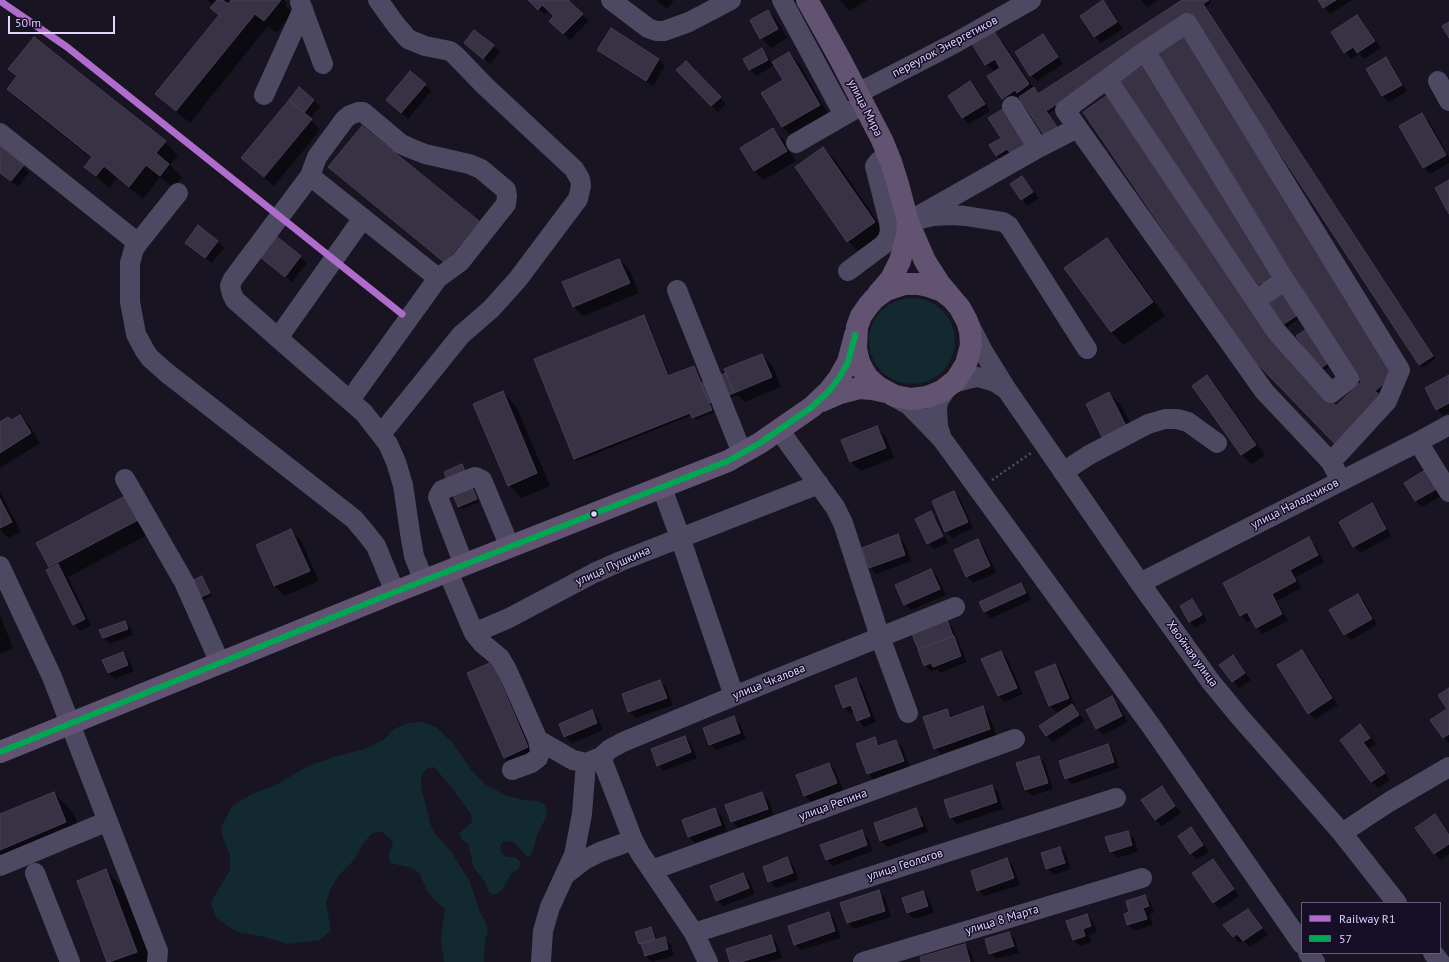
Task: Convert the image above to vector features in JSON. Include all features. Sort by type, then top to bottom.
[{"type":"main road","name":"улица Мира","points":[[808,0],[861,98],[888,155],[898,184],[908,222]]},
{"type":"main road","points":[[0,752],[395,592],[728,461],[760,443],[812,407],[840,393],[859,388],[872,389],[906,399],[917,399],[933,395],[950,385],[962,372],[969,354],[970,335],[967,321],[960,308],[930,271],[908,222]]},
{"type":"main road","points":[[812,407],[829,391],[844,370],[851,356],[861,316],[870,302],[891,279],[900,261],[907,235],[908,222]]},
{"type":"main road","points":[[870,302],[886,290],[899,285],[909,284],[928,286],[942,291],[950,297]]},
{"type":"main road","points":[[856,335],[856,353],[863,370],[871,381],[888,393]]},
{"type":"street","points":[[378,0],[396,25],[408,38],[425,46],[450,51],[455,55],[484,86],[574,169],[580,179],[581,186],[578,198],[518,279],[490,309],[461,335],[381,434]]},
{"type":"street","points":[[611,0],[648,28],[664,31],[689,22],[731,0]]},
{"type":"street","points":[[782,0],[844,115]]},
{"type":"street","name":"переулок Энергетиков","points":[[796,143],[844,115],[861,98],[1031,0]]},
{"type":"street","points":[[301,5],[323,64]]},
{"type":"street","points":[[264,95],[301,5]]},
{"type":"street","points":[[1330,462],[1387,401],[1400,370],[1187,24],[1145,51],[1065,110],[1264,391],[1330,462],[1341,481]]},
{"type":"street","points":[[1107,79],[1281,337],[1331,393],[1349,379],[1285,280],[1145,51]]},
{"type":"street","points":[[1438,81],[1449,101]]},
{"type":"street","points":[[1012,106],[1038,148]]},
{"type":"street","points":[[350,400],[438,278],[460,262],[506,204],[507,196],[506,190],[481,169],[469,164],[425,154],[401,144],[363,112],[350,115],[345,120],[317,157],[310,176],[233,279],[230,286],[235,300],[364,413],[388,444],[396,462],[403,485],[414,556],[424,581]]},
{"type":"street","points":[[908,222],[1038,148],[1077,128]]},
{"type":"street","points":[[0,133],[138,243]]},
{"type":"street","points":[[848,271],[883,245],[888,239],[890,231],[889,222],[875,166],[879,161],[888,155]]},
{"type":"street","points":[[310,176],[438,278]]},
{"type":"street","points":[[178,193],[138,243],[134,249],[130,263],[130,302],[136,334],[145,352],[168,373],[354,519],[376,546],[395,592]]},
{"type":"street","points":[[908,222],[933,216],[952,215],[1003,222],[1009,226],[1087,348]]},
{"type":"street","points":[[278,338],[363,218]]},
{"type":"street","points":[[1256,300],[1285,280]]},
{"type":"street","points":[[677,290],[742,453]]},
{"type":"street","points":[[1281,337],[1309,317]]},
{"type":"street","name":"Хвойная улица","points":[[967,321],[984,353],[1007,390],[1140,583],[1211,682],[1342,833],[1397,902]]},
{"type":"street","points":[[942,439],[938,427],[938,401],[950,385],[978,377],[995,382],[1007,390]]},
{"type":"street","points":[[888,393],[910,405],[942,439],[1152,726],[1301,943]]},
{"type":"street","points":[[1063,472],[1089,455],[1142,427],[1165,419],[1177,419],[1188,422],[1217,443]]},
{"type":"street","name":"улица Наладчиков","points":[[1140,583],[1449,425]]},
{"type":"street","points":[[779,430],[835,507],[843,523],[880,637],[908,713]]},
{"type":"street","points":[[1418,442],[1449,492]]},
{"type":"street","points":[[510,547],[482,480],[475,477],[442,490],[438,497],[474,633],[482,643],[500,658],[507,670],[538,740],[540,751],[538,758],[531,763],[512,770]]},
{"type":"street","points":[[125,479],[184,582],[220,663]]},
{"type":"street","name":"улица Пушкина","points":[[474,633],[509,618],[594,573],[680,537],[819,484]]},
{"type":"street","points":[[662,488],[734,696]]},
{"type":"street","points":[[0,566],[43,656],[71,724],[158,951],[157,962]]},
{"type":"street","name":"улица Чкалова","points":[[593,760],[623,742],[955,607]]},
{"type":"street","name":"улица Репина","points":[[652,870],[1015,739]]},
{"type":"street","points":[[538,740],[573,760],[593,760]]},
{"type":"street","points":[[593,760],[633,840],[694,933],[708,962]]},
{"type":"street","points":[[542,962],[543,932],[550,907],[574,855],[593,760]]},
{"type":"street","points":[[1342,833],[1389,802],[1449,767]]},
{"type":"street","name":"улица Геологов","points":[[694,933],[1116,798]]},
{"type":"street","points":[[0,866],[108,821]]},
{"type":"street","points":[[566,874],[584,860],[600,852],[633,840]]},
{"type":"street","points":[[35,872],[70,962]]},
{"type":"street","name":"улица 8 Марта","points":[[863,962],[1142,878]]},
{"type":"street","points":[[1434,954],[1440,962]]},
{"type":"path","points":[[978,489],[1044,444]]},
{"type":"green space","points":[[912,298],[920,299],[936,305],[948,317],[954,333],[954,349],[948,365],[936,377],[920,383],[912,384],[904,383],[888,377],[876,365],[870,349],[869,341],[870,333],[876,317],[888,305],[904,299]]},
{"type":"green space","points":[[423,722],[437,728],[452,742],[472,771],[485,784],[505,795],[524,800],[539,801],[545,805],[547,815],[537,835],[533,851],[528,858],[514,842],[503,841],[500,846],[502,853],[507,857],[515,857],[520,862],[519,869],[512,873],[502,890],[496,894],[491,894],[488,891],[486,883],[474,868],[468,844],[462,840],[459,834],[472,822],[471,814],[434,767],[428,768],[421,778],[421,787],[430,823],[435,834],[451,851],[470,882],[479,910],[486,923],[488,932],[485,940],[484,962],[444,962],[441,940],[445,908],[435,901],[426,889],[420,874],[412,868],[390,863],[389,854],[393,841],[381,831],[371,834],[363,844],[354,860],[339,875],[330,890],[326,903],[331,931],[320,940],[287,944],[265,937],[237,932],[216,918],[211,902],[230,870],[230,855],[223,838],[221,828],[232,806],[250,795],[274,786],[308,766],[337,756],[365,749],[384,740],[394,729],[408,723]]},
{"type":"building","points":[[217,0],[223,0],[228,4],[231,0],[281,0],[264,21],[255,14],[176,111],[155,94],[219,15],[210,8]]},
{"type":"building","points":[[528,0],[568,0],[583,14],[563,34],[549,21],[554,16],[542,5],[538,10]]},
{"type":"building","points":[[1103,0],[1117,22],[1094,37],[1080,16]]},
{"type":"building","points":[[1182,0],[1209,0],[1203,4],[1433,356],[1419,365],[1190,16],[1046,111],[1057,127],[1044,135],[1019,97],[1034,87],[1038,94]]},
{"type":"building","points":[[1318,0],[1336,0],[1323,8]]},
{"type":"building","points":[[768,10],[778,29],[760,39],[750,20]]},
{"type":"building","points":[[1357,15],[1375,41],[1357,53],[1353,47],[1344,53],[1331,32]]},
{"type":"building","points":[[1449,22],[1449,38],[1442,26]]},
{"type":"building","points":[[611,28],[659,59],[646,81],[597,50]]},
{"type":"building","points":[[474,30],[494,45],[483,59],[464,43]]},
{"type":"building","points":[[993,30],[1029,84],[1017,93],[1015,90],[1002,99],[987,76],[1000,68],[995,59],[985,65],[972,44]]},
{"type":"building","points":[[1043,34],[1058,57],[1030,76],[1015,52]]},
{"type":"building","points":[[1183,35],[1394,375],[1375,391],[1383,398],[1337,446],[1249,355],[1083,112],[1109,94],[1273,337],[1336,406],[1361,382],[1157,52]]},
{"type":"building","points":[[34,37],[166,141],[156,153],[169,164],[160,176],[146,165],[129,187],[104,166],[96,176],[84,167],[92,157],[7,89],[17,76],[8,69]]},
{"type":"building","points":[[762,48],[768,60],[749,70],[743,59]]},
{"type":"building","points":[[789,52],[820,105],[782,127],[761,93],[783,80],[772,62]]},
{"type":"building","points":[[1386,57],[1402,85],[1382,96],[1366,69]]},
{"type":"building","points":[[686,61],[721,97],[711,106],[676,70]]},
{"type":"building","points":[[1146,64],[1277,277],[1265,285],[1262,282],[1254,288],[1119,83]]},
{"type":"building","points":[[410,71],[426,84],[401,113],[386,100]]},
{"type":"building","points":[[970,81],[985,104],[962,118],[948,96]]},
{"type":"building","points":[[299,87],[314,100],[304,113],[289,100]]},
{"type":"building","points":[[289,100],[312,119],[264,177],[241,158]]},
{"type":"building","points":[[1003,109],[1025,145],[1011,154],[1007,149],[996,156],[989,145],[1001,138],[988,118]]},
{"type":"building","points":[[1422,113],[1446,155],[1423,168],[1399,126]]},
{"type":"building","points":[[362,126],[479,221],[445,263],[328,167]]},
{"type":"building","points":[[773,128],[787,151],[754,171],[740,148]]},
{"type":"building","points":[[0,146],[24,165],[11,181],[0,173]]},
{"type":"building","points":[[823,147],[875,222],[847,242],[795,167]]},
{"type":"building","points":[[1022,176],[1033,192],[1021,200],[1010,184]]},
{"type":"building","points":[[1449,180],[1449,214],[1435,188]]},
{"type":"building","points":[[198,225],[218,241],[205,258],[185,243]]},
{"type":"building","points":[[276,236],[301,256],[285,277],[260,257]]},
{"type":"building","points":[[1107,238],[1153,302],[1111,332],[1064,268]]},
{"type":"building","points":[[619,259],[630,283],[573,307],[562,282]]},
{"type":"building","points":[[1282,292],[1296,316],[1284,324],[1268,300]]},
{"type":"building","points":[[644,315],[668,376],[694,366],[712,410],[692,418],[690,413],[574,459],[534,359]]},
{"type":"building","points":[[1308,328],[1332,360],[1320,369],[1296,336]]},
{"type":"building","points":[[762,354],[772,377],[734,393],[724,369]]},
{"type":"building","points":[[726,373],[734,393],[709,403],[701,383]]},
{"type":"building","points":[[1207,375],[1256,445],[1241,455],[1192,386]]},
{"type":"building","points":[[1449,375],[1449,403],[1436,410],[1425,388]]},
{"type":"building","points":[[503,391],[537,473],[508,486],[473,404]]},
{"type":"building","points":[[1109,392],[1126,426],[1102,437],[1086,404]]},
{"type":"building","points":[[20,415],[31,433],[0,453],[0,422],[8,417],[11,420]]},
{"type":"building","points":[[877,426],[886,448],[850,462],[841,440]]},
{"type":"building","points":[[462,464],[466,473],[447,480],[444,472]]},
{"type":"building","points":[[1427,469],[1438,488],[1415,501],[1404,483]]},
{"type":"building","points":[[466,473],[477,499],[458,507],[447,480]]},
{"type":"building","points":[[954,491],[968,522],[945,532],[932,501]]},
{"type":"building","points":[[125,496],[138,520],[49,567],[36,543]]},
{"type":"building","points":[[0,499],[12,522],[0,528]]},
{"type":"building","points":[[1372,503],[1386,529],[1353,547],[1339,522]]},
{"type":"building","points":[[931,511],[943,536],[927,544],[915,519]]},
{"type":"building","points":[[291,529],[310,571],[274,586],[256,545]]},
{"type":"building","points":[[898,534],[905,555],[869,568],[862,548]]},
{"type":"building","points":[[1309,537],[1318,555],[1290,570],[1296,581],[1272,594],[1282,614],[1256,628],[1247,612],[1240,616],[1223,583]]},
{"type":"building","points":[[978,539],[990,566],[966,577],[954,550]]},
{"type":"building","points":[[58,564],[85,619],[73,625],[46,570]]},
{"type":"building","points":[[931,569],[940,589],[904,605],[895,585]]},
{"type":"building","points":[[202,576],[210,593],[199,598],[191,581]]},
{"type":"building","points":[[1021,583],[1026,593],[984,612],[979,602]]},
{"type":"building","points":[[1358,594],[1372,619],[1344,635],[1329,610]]},
{"type":"building","points":[[1192,599],[1202,615],[1189,622],[1180,606]]},
{"type":"building","points":[[947,620],[953,636],[918,649],[912,634]]},
{"type":"building","points":[[125,621],[128,629],[103,638],[99,630]]},
{"type":"building","points":[[954,636],[961,656],[933,667],[931,663],[924,666],[918,650]]},
{"type":"building","points":[[1302,650],[1332,698],[1308,714],[1277,665]]},
{"type":"building","points":[[1001,651],[1017,688],[998,696],[981,659]]},
{"type":"building","points":[[123,652],[128,665],[108,673],[102,660]]},
{"type":"building","points":[[1233,655],[1245,673],[1232,682],[1219,665]]},
{"type":"building","points":[[492,662],[528,747],[504,758],[467,673]]},
{"type":"building","points":[[1055,664],[1069,698],[1049,706],[1035,672]]},
{"type":"building","points":[[856,678],[870,716],[857,721],[851,705],[843,708],[835,686]]},
{"type":"building","points":[[660,680],[667,698],[628,712],[622,694]]},
{"type":"building","points":[[1449,688],[1449,734],[1443,738],[1430,720],[1447,709],[1438,695]]},
{"type":"building","points":[[1112,696],[1122,716],[1096,729],[1086,710]]},
{"type":"building","points":[[1072,704],[1079,715],[1046,736],[1039,726]]},
{"type":"building","points":[[983,706],[990,729],[934,749],[923,717],[947,709],[950,718]]},
{"type":"building","points":[[592,710],[597,723],[564,737],[559,724]]},
{"type":"building","points":[[734,716],[740,733],[709,745],[703,728]]},
{"type":"building","points":[[1360,724],[1370,738],[1363,742],[1385,773],[1371,782],[1340,740]]},
{"type":"building","points":[[685,736],[691,752],[657,766],[651,749]]},
{"type":"building","points":[[875,737],[878,746],[896,740],[904,761],[867,774],[856,744]]},
{"type":"building","points":[[1108,744],[1114,762],[1065,779],[1059,761]]},
{"type":"building","points":[[1039,756],[1048,783],[1025,790],[1016,763]]},
{"type":"building","points":[[829,763],[837,783],[804,796],[796,775]]},
{"type":"building","points":[[992,785],[997,802],[950,818],[944,800]]},
{"type":"building","points":[[1162,786],[1175,806],[1155,820],[1141,800]]},
{"type":"building","points":[[54,792],[66,822],[0,850],[0,814]]},
{"type":"building","points":[[762,792],[768,809],[731,822],[725,805]]},
{"type":"building","points":[[715,808],[721,825],[688,837],[682,820]]},
{"type":"building","points":[[916,808],[923,826],[880,841],[874,823]]},
{"type":"building","points":[[1435,814],[1449,835],[1449,844],[1434,854],[1415,828]]},
{"type":"building","points":[[1191,827],[1203,845],[1190,854],[1178,836]]},
{"type":"building","points":[[862,830],[867,845],[826,860],[820,845]]},
{"type":"building","points":[[1128,831],[1132,845],[1110,852],[1105,837]]},
{"type":"building","points":[[1060,847],[1065,863],[1046,869],[1041,853]]},
{"type":"building","points":[[787,857],[793,873],[768,882],[763,867]]},
{"type":"building","points":[[1007,858],[1014,878],[977,891],[971,871]]},
{"type":"building","points":[[1213,859],[1234,889],[1213,903],[1192,873]]},
{"type":"building","points":[[106,869],[137,952],[109,962],[107,962],[77,881]]},
{"type":"building","points":[[743,873],[749,888],[716,901],[710,886]]},
{"type":"building","points":[[879,890],[885,911],[847,923],[840,903]]},
{"type":"building","points":[[923,891],[928,906],[907,913],[902,898]]},
{"type":"building","points":[[1145,895],[1149,906],[1143,908],[1147,919],[1127,925],[1124,914],[1129,912],[1126,901]]},
{"type":"building","points":[[1248,909],[1262,928],[1243,941],[1237,934],[1233,937],[1223,925]]},
{"type":"building","points":[[829,912],[835,931],[794,945],[788,926]]},
{"type":"building","points":[[1087,914],[1091,926],[1083,929],[1085,936],[1073,940],[1066,921]]},
{"type":"building","points":[[651,927],[655,939],[639,944],[635,932]]},
{"type":"building","points":[[1009,932],[1014,946],[989,954],[985,939]]},
{"type":"building","points":[[771,935],[776,951],[741,962],[730,962],[726,949]]},
{"type":"building","points":[[665,937],[668,949],[645,956],[641,944]]},
{"type":"building","points":[[965,944],[970,962],[921,962],[920,957]]},
{"type":"rail line","name":"R1","points":[[0,1],[67,47],[402,314]]},
{"type":"transit line","name":"57","points":[[0,752],[395,592],[728,461],[760,443],[812,407],[829,391],[839,378],[848,362],[855,335]]}]
